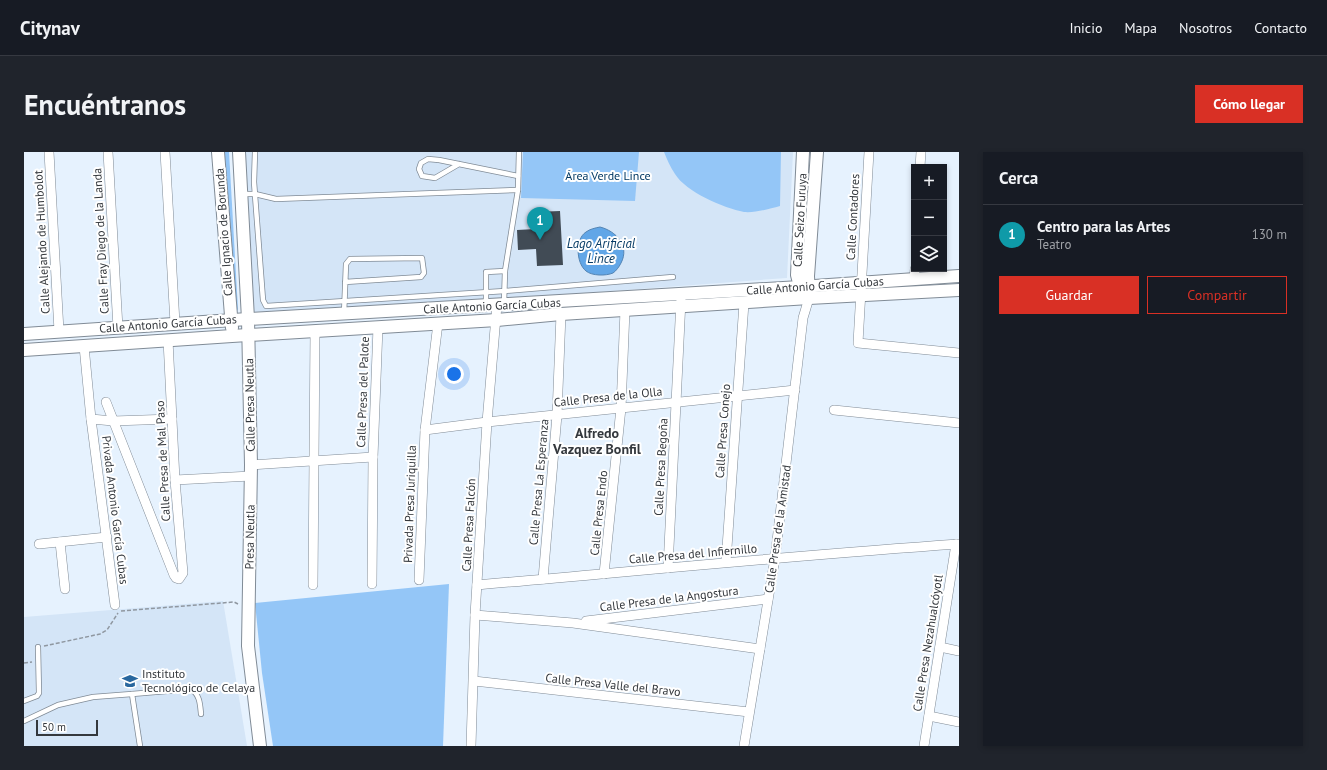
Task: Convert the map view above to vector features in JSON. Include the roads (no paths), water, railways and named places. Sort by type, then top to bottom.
[{"type":"street","name":"Calle Alejando de Humbolot","points":[[49,152],[59,331]]},
{"type":"street","name":"Calle Fray Diego de la Landa","points":[[108,152],[118,328]]},
{"type":"street","points":[[165,152],[175,323]]},
{"type":"street","name":"Calle Ignacio de Borunda","points":[[218,152],[232,336]]},
{"type":"street","name":"Calle Ignacio de Borunda","points":[[238,152],[247,172],[241,194],[248,335]]},
{"type":"street","name":"Calle Seizo Furuya","points":[[803,152],[797,275],[805,292]]},
{"type":"street","name":"Calle Seizo Furuya","points":[[805,292],[817,152]]},
{"type":"street","name":"Calle Contadores","points":[[869,152],[858,343],[959,354]]},
{"type":"street","points":[[920,164],[921,152]]},
{"type":"street","name":"Calle Antonio García Cubas","points":[[862,289],[914,274],[959,276]]},
{"type":"street","name":"Calle Antonio García Cubas","points":[[24,334],[175,323],[681,294],[805,292],[862,289],[959,290]]},
{"type":"street","name":"Calle Antonio García Cubas","points":[[24,350],[438,322],[497,320],[561,314],[744,302],[805,292]]},
{"type":"street","name":"Calle Presa de la Amistad","points":[[744,746],[775,558],[805,292]]},
{"type":"street","name":"Calle Presa Begoña","points":[[668,568],[681,294]]},
{"type":"street","name":"Calle Presa Conejo","points":[[726,562],[744,302]]},
{"type":"street","name":"Calle Presa Falcón","points":[[471,746],[475,615],[487,422],[497,320],[496,305]]},
{"type":"street","name":"Calle Presa Endo","points":[[604,574],[621,408],[625,310]]},
{"type":"street","name":"Calle Presa La Esperanza","points":[[543,579],[557,415],[561,314]]},
{"type":"street","name":"Privada Presa Juriquilla","points":[[419,580],[425,430],[438,322]]},
{"type":"street","name":"Calle Presa del Palote","points":[[372,584],[372,457],[378,327]]},
{"type":"street","points":[[313,585],[314,331]]},
{"type":"street","name":"Calle Presa Neutla","points":[[248,335],[251,471]]},
{"type":"street","name":"Calle Presa de Mal Paso","points":[[113,421],[174,575],[179,579],[183,573],[175,480],[168,340]]},
{"type":"street","points":[[84,346],[91,419],[113,421],[172,419]]},
{"type":"street","name":"Calle Presa de la Olla","points":[[425,430],[487,422],[795,390]]},
{"type":"street","points":[[106,402],[113,421]]},
{"type":"street","points":[[834,410],[959,424]]},
{"type":"street","name":"Privada Antonio García Cubas","points":[[91,419],[115,605]]},
{"type":"street","points":[[175,480],[314,462],[372,457]]},
{"type":"street","name":"Presa Neutla","points":[[251,471],[248,646],[260,746]]},
{"type":"street","points":[[39,544],[107,537]]},
{"type":"street","points":[[60,542],[64,589]]},
{"type":"street","name":"Calle Presa del Infiernillo","points":[[477,585],[726,562],[957,544]]},
{"type":"street","name":"Calle Presa Nezahualcóyotl","points":[[924,746],[940,647],[954,585],[957,544]]},
{"type":"street","name":"Calle Presa de la Angostura","points":[[573,623],[768,599]]},
{"type":"street","name":"Calle Presa de la Angostura","points":[[475,615],[573,623],[760,650]]},
{"type":"street","points":[[940,647],[959,651]]},
{"type":"street","name":"Calle Presa Valle del Bravo","points":[[474,681],[749,712]]},
{"type":"street","points":[[929,716],[959,722]]},
{"type":"lane","points":[[255,152],[247,172],[255,194],[263,300],[266,306],[505,291],[673,277]]},
{"type":"lane","points":[[505,271],[486,272],[486,292],[496,305],[505,291],[505,271],[518,190],[519,152]]},
{"type":"lane","points":[[459,164],[435,178],[422,176],[419,169],[421,163],[428,159],[439,160],[459,164],[518,176]]},
{"type":"lane","points":[[241,194],[255,194],[276,199],[518,190]]},
{"type":"lane","points":[[344,314],[344,300],[345,282],[346,264],[350,259],[422,258],[424,274],[421,277],[345,282]]},
{"type":"lane","points":[[24,701],[39,694],[38,647]]},
{"type":"lane","points":[[24,721],[58,705],[93,698],[191,689],[196,692],[198,697],[201,714]]},
{"type":"lane","points":[[132,694],[140,746]]},
{"type":"water","name":"Lago Arificial Lince","points":[[600,227],[611,232],[620,240],[624,251],[621,263],[613,273],[607,275],[595,275],[586,271],[580,263],[578,251],[582,235],[589,230]]},
{"type":"place","name":"Centro para las Artes","points":[[540,240]]},
{"type":"place","name":"Instituto Tecnológico de Celaya","points":[[130,681]]},
{"type":"district","name":"Alfredo Vazquez Bonfil","points":[[597,442]]},
{"type":"park label","name":"Área Verde Lince","points":[[608,176]]}]
